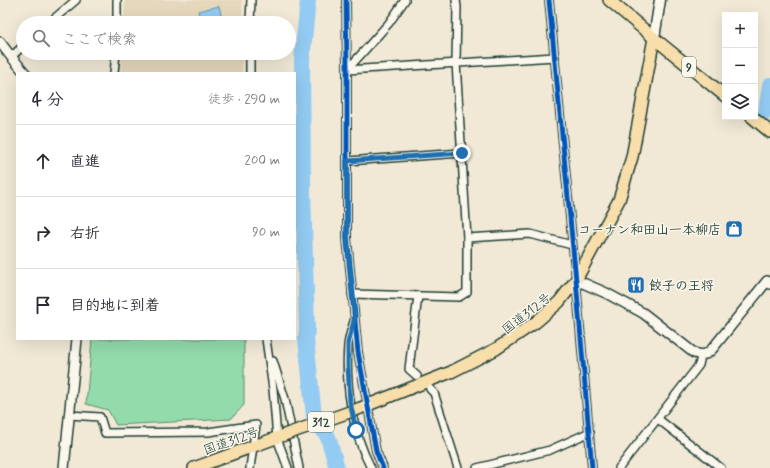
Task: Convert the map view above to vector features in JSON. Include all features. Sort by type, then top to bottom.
[{"type":"highway","name":"9","points":[[609,0],[722,94]]},
{"type":"highway","name":"国道312号","points":[[194,468],[358,409],[451,372],[496,349],[536,322],[559,302],[576,280],[620,200],[632,157],[654,38]]},
{"type":"highway","points":[[756,120],[770,131]]},
{"type":"main road","points":[[654,38],[660,0]]},
{"type":"street","points":[[57,16],[76,0]]},
{"type":"street","points":[[116,16],[117,0]]},
{"type":"street","points":[[250,16],[251,0]]},
{"type":"street","points":[[346,0],[347,238],[358,352],[376,451],[383,468]]},
{"type":"street","points":[[347,70],[389,23],[405,0]]},
{"type":"street","points":[[352,294],[459,297],[467,292],[467,238],[456,63],[458,7],[456,0]]},
{"type":"street","points":[[549,0],[590,432],[592,468]]},
{"type":"street","points":[[0,42],[24,72]]},
{"type":"street","points":[[10,56],[16,51]]},
{"type":"street","points":[[347,70],[555,57]]},
{"type":"street","points":[[114,72],[115,60]]},
{"type":"street","points":[[250,60],[250,72]]},
{"type":"street","points":[[347,161],[462,153]]},
{"type":"street","points":[[467,238],[530,234],[572,245]]},
{"type":"street","points":[[576,280],[606,293],[643,313],[694,353],[701,356],[708,354],[769,281]]},
{"type":"street","points":[[417,376],[409,368],[418,296]]},
{"type":"street","points":[[355,317],[348,343],[350,402],[356,430],[370,468]]},
{"type":"street","points":[[64,468],[77,340]]},
{"type":"street","points":[[267,342],[280,436],[288,468]]},
{"type":"street","points":[[267,342],[285,399],[299,468]]},
{"type":"street","points":[[619,468],[699,365],[701,356]]},
{"type":"street","points":[[430,389],[434,393],[458,468]]},
{"type":"street","points":[[69,415],[100,416],[105,433],[208,432],[256,425],[250,468]]},
{"type":"street","points":[[658,419],[720,468]]},
{"type":"street","points":[[477,468],[502,465],[550,450],[590,432]]},
{"type":"shaded area","points":[[125,0],[242,0],[242,16],[124,16]]},
{"type":"shaded area","points":[[121,60],[242,60],[242,72],[120,72]]},
{"type":"green space","points":[[92,340],[244,340],[244,405],[231,419],[116,425],[108,410],[86,404]]},
{"type":"water","points":[[219,6],[221,16],[199,16],[198,11]]},
{"type":"waterway","points":[[308,0],[302,60],[306,339],[314,417],[328,437],[337,468]]},
{"type":"waterway","points":[[766,112],[770,85]]},
{"type":"cycle path","points":[[346,0],[347,238],[358,352],[376,451],[383,468]]},
{"type":"cycle path","points":[[549,0],[576,280],[592,468]]},
{"type":"place","name":"コーナン和田山一本柳店","points":[[734,229]]},
{"type":"place","name":"餃子の王将","points":[[636,285]]},
{"type":"route","points":[[356,430],[350,402],[348,366],[348,343],[355,317],[347,238],[347,161],[462,153]]}]
